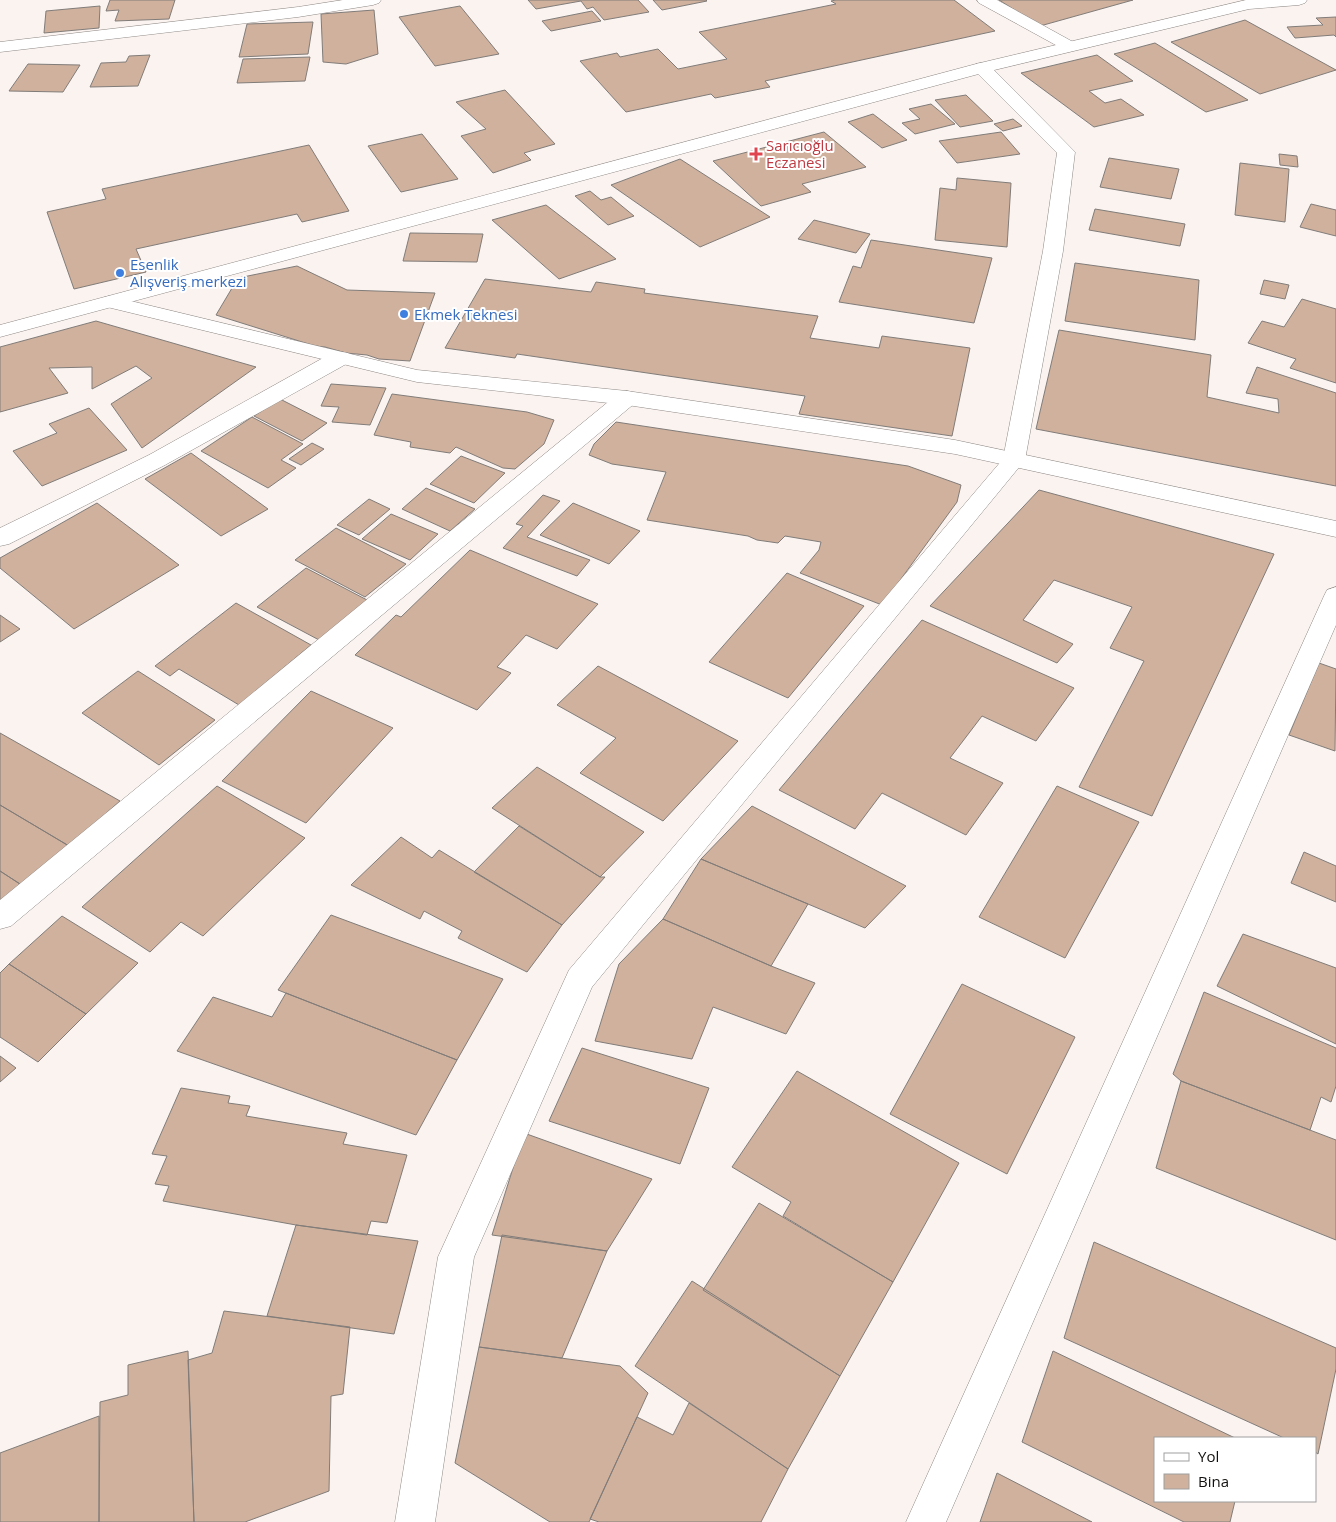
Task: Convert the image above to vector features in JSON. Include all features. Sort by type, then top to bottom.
[{"type":"street","points":[[0,48],[298,12],[373,0]]},
{"type":"street","points":[[985,0],[1069,46]]},
{"type":"street","points":[[0,331],[982,68],[1249,4],[1300,0]]},
{"type":"street","points":[[415,1522],[456,1257],[580,979],[1014,460],[1053,251],[1066,152],[982,68]]},
{"type":"street","points":[[110,302],[416,376],[627,398],[955,447],[1336,529]]},
{"type":"street","points":[[0,538],[157,460],[340,358]]},
{"type":"street","points":[[0,917],[627,398]]},
{"type":"street","points":[[926,1522],[1336,596]]},
{"type":"building","points":[[110,0],[175,0],[169,19],[115,21],[119,10],[106,11]]},
{"type":"building","points":[[528,0],[638,0],[649,12],[604,20],[593,7],[587,9],[581,1],[536,9]]},
{"type":"building","points":[[653,0],[706,0],[707,1],[662,10]]},
{"type":"building","points":[[954,0],[995,31],[765,81],[770,87],[715,98],[711,94],[626,112],[580,61],[617,53],[620,57],[658,49],[678,69],[727,59],[699,32],[836,4],[831,1]]},
{"type":"building","points":[[999,0],[1133,0],[1040,26]]},
{"type":"building","points":[[100,6],[99,28],[44,33],[46,11]]},
{"type":"building","points":[[460,6],[499,54],[435,66],[399,17]]},
{"type":"building","points":[[374,10],[378,54],[346,64],[323,62],[321,14]]},
{"type":"building","points":[[592,11],[601,21],[551,31],[542,21]]},
{"type":"building","points":[[1336,17],[1336,37],[1334,35],[1295,38],[1287,27],[1323,25],[1316,18]]},
{"type":"building","points":[[1245,20],[1336,70],[1260,94],[1171,42]]},
{"type":"building","points":[[313,22],[308,54],[239,57],[247,24]]},
{"type":"building","points":[[1155,43],[1248,100],[1206,112],[1114,54]]},
{"type":"building","points":[[150,55],[138,86],[90,87],[101,63],[126,62],[129,56]]},
{"type":"building","points":[[1097,55],[1133,81],[1089,91],[1105,103],[1121,99],[1144,115],[1094,127],[1021,73]]},
{"type":"building","points":[[310,57],[305,81],[237,83],[243,59]]},
{"type":"building","points":[[28,64],[80,65],[63,92],[9,91]]},
{"type":"building","points":[[505,90],[555,144],[524,153],[531,160],[493,173],[461,136],[486,129],[456,102]]},
{"type":"building","points":[[966,95],[993,121],[960,127],[935,100]]},
{"type":"building","points":[[931,104],[955,124],[915,134],[902,123],[920,119],[909,109]]},
{"type":"building","points":[[873,114],[907,140],[882,148],[848,122]]},
{"type":"building","points":[[1013,119],[1022,126],[1003,131],[994,124]]},
{"type":"building","points":[[824,132],[866,167],[802,184],[811,192],[761,206],[713,161]]},
{"type":"building","points":[[1001,132],[1020,154],[957,163],[939,141]]},
{"type":"building","points":[[422,134],[458,179],[401,192],[368,146]]},
{"type":"building","points":[[309,145],[349,211],[302,222],[297,214],[136,249],[146,272],[74,289],[47,212],[106,199],[102,189]]},
{"type":"building","points":[[1279,154],[1297,156],[1298,167],[1280,165]]},
{"type":"building","points":[[1109,158],[1179,169],[1171,199],[1100,187]]},
{"type":"building","points":[[680,159],[770,217],[700,247],[611,185]]},
{"type":"building","points":[[1240,163],[1289,169],[1285,222],[1235,215]]},
{"type":"building","points":[[957,178],[1011,183],[1007,247],[935,240],[940,188],[956,190]]},
{"type":"building","points":[[590,191],[601,200],[611,197],[634,216],[608,225],[575,196]]},
{"type":"building","points":[[1311,204],[1336,210],[1336,236],[1300,227]]},
{"type":"building","points":[[546,205],[616,259],[559,279],[492,220]]},
{"type":"building","points":[[1095,209],[1185,224],[1180,246],[1089,230]]},
{"type":"building","points":[[814,220],[870,234],[856,253],[798,239]]},
{"type":"building","points":[[410,233],[483,234],[477,262],[403,261]]},
{"type":"building","points":[[871,240],[992,258],[974,323],[839,302],[853,266],[861,268]]},
{"type":"building","points":[[1075,263],[1199,280],[1195,340],[1065,321]]},
{"type":"building","points":[[297,266],[347,290],[435,293],[410,361],[379,359],[367,355],[346,353],[315,346],[216,315],[238,278]]},
{"type":"building","points":[[485,279],[591,292],[596,282],[645,289],[644,293],[818,316],[810,338],[879,348],[882,336],[970,348],[952,436],[799,414],[805,396],[517,354],[515,358],[445,348]]},
{"type":"building","points":[[1264,280],[1289,285],[1285,299],[1260,294]]},
{"type":"building","points":[[1302,299],[1336,309],[1336,383],[1290,368],[1296,359],[1248,343],[1262,321],[1284,327]]},
{"type":"building","points":[[96,321],[256,367],[142,448],[111,404],[152,378],[136,366],[92,389],[92,367],[49,368],[68,393],[0,412],[0,347]]},
{"type":"building","points":[[1059,330],[1211,355],[1207,397],[1279,413],[1278,399],[1246,393],[1257,367],[1336,393],[1336,486],[1036,429]]},
{"type":"building","points":[[331,384],[386,388],[370,425],[332,422],[339,407],[321,406]]},
{"type":"building","points":[[392,394],[527,412],[554,420],[544,444],[515,469],[503,468],[456,447],[450,453],[410,447],[411,442],[374,435]]},
{"type":"building","points":[[280,399],[327,423],[302,441],[254,416]]},
{"type":"building","points":[[89,408],[127,450],[42,486],[13,451],[57,433],[49,424]]},
{"type":"building","points":[[252,417],[303,444],[281,460],[296,468],[268,488],[201,451]]},
{"type":"building","points":[[616,422],[908,466],[961,485],[957,502],[882,605],[800,573],[819,550],[821,542],[785,536],[778,543],[757,540],[748,536],[647,520],[666,472],[612,464],[589,455],[594,444]]},
{"type":"building","points":[[312,443],[324,449],[301,465],[289,459]]},
{"type":"building","points":[[191,453],[268,509],[221,536],[145,479]]},
{"type":"building","points":[[461,456],[505,473],[474,503],[430,484]]},
{"type":"building","points":[[426,488],[475,509],[450,531],[402,509]]},
{"type":"building","points":[[1039,490],[1274,554],[1152,816],[1079,787],[1144,661],[1110,648],[1132,607],[1054,580],[1023,620],[1073,644],[1057,663],[930,606]]},
{"type":"building","points":[[543,495],[560,501],[527,537],[590,560],[577,576],[503,548],[523,526],[516,524]]},
{"type":"building","points":[[369,499],[390,509],[359,535],[337,525]]},
{"type":"building","points":[[97,503],[179,565],[74,629],[0,568],[0,558]]},
{"type":"building","points":[[573,503],[640,531],[609,564],[540,535]]},
{"type":"building","points":[[391,514],[438,534],[410,560],[362,539]]},
{"type":"building","points":[[336,528],[406,564],[365,597],[295,560]]},
{"type":"building","points":[[470,550],[598,604],[557,649],[526,635],[497,667],[511,673],[477,710],[355,655],[396,615],[401,617]]},
{"type":"building","points":[[306,568],[369,601],[321,641],[257,607]]},
{"type":"building","points":[[787,573],[864,606],[788,698],[709,662]]},
{"type":"building","points":[[236,603],[311,645],[239,705],[179,669],[170,676],[155,666]]},
{"type":"building","points":[[0,615],[20,629],[0,642]]},
{"type":"building","points":[[922,620],[1074,688],[1036,741],[982,716],[950,758],[1003,783],[966,835],[882,793],[855,829],[779,790]]},
{"type":"building","points":[[1319,663],[1336,669],[1335,751],[1289,735]]},
{"type":"building","points":[[598,666],[738,741],[663,821],[580,773],[616,738],[557,705]]},
{"type":"building","points":[[138,671],[215,720],[159,765],[82,713]]},
{"type":"building","points":[[311,691],[393,728],[306,823],[222,781]]},
{"type":"building","points":[[0,733],[120,801],[69,846],[0,805]]},
{"type":"building","points":[[537,767],[644,832],[600,877],[492,808]]},
{"type":"building","points":[[217,786],[305,838],[203,936],[181,922],[150,952],[82,907]]},
{"type":"building","points":[[1057,786],[1139,822],[1065,958],[979,917]]},
{"type":"building","points":[[0,805],[69,846],[20,884],[0,871]]},
{"type":"building","points":[[752,806],[906,886],[865,928],[701,859]]},
{"type":"building","points":[[519,826],[600,877],[605,877],[562,925],[474,872]]},
{"type":"building","points":[[401,837],[432,858],[439,850],[562,925],[527,972],[458,938],[462,931],[424,911],[420,919],[351,885]]},
{"type":"building","points":[[1304,852],[1336,866],[1336,902],[1291,883]]},
{"type":"building","points":[[701,859],[808,904],[771,966],[663,919]]},
{"type":"building","points":[[0,871],[20,884],[0,901]]},
{"type":"building","points":[[331,915],[503,979],[457,1060],[278,990]]},
{"type":"building","points":[[62,916],[138,963],[86,1014],[9,964]]},
{"type":"building","points":[[663,919],[815,983],[786,1034],[713,1007],[692,1059],[595,1041],[619,964]]},
{"type":"building","points":[[1243,934],[1336,968],[1336,1044],[1217,986]]},
{"type":"building","points":[[9,964],[86,1014],[38,1062],[0,1037],[0,973]]},
{"type":"building","points":[[962,984],[1075,1037],[1007,1174],[890,1114]]},
{"type":"building","points":[[1204,992],[1336,1048],[1336,1086],[1331,1102],[1321,1097],[1310,1130],[1181,1081],[1173,1074]]},
{"type":"building","points":[[286,993],[457,1060],[416,1135],[177,1051],[213,997],[272,1017]]},
{"type":"building","points":[[582,1048],[709,1088],[680,1164],[549,1121]]},
{"type":"building","points":[[0,1056],[16,1068],[0,1082]]},
{"type":"building","points":[[797,1071],[959,1163],[893,1282],[783,1216],[791,1202],[732,1167]]},
{"type":"building","points":[[1181,1081],[1336,1140],[1336,1240],[1156,1168]]},
{"type":"building","points":[[181,1088],[230,1096],[228,1103],[250,1106],[246,1116],[347,1133],[343,1144],[407,1155],[387,1223],[371,1221],[367,1235],[296,1225],[163,1201],[169,1186],[155,1184],[167,1156],[152,1154]]},
{"type":"building","points":[[524,1133],[652,1179],[607,1251],[492,1235]]},
{"type":"building","points":[[759,1203],[893,1282],[840,1376],[703,1290]]},
{"type":"building","points":[[296,1225],[418,1241],[394,1334],[267,1316]]},
{"type":"building","points":[[502,1235],[607,1251],[562,1358],[479,1347]]},
{"type":"building","points":[[1094,1242],[1336,1348],[1336,1369],[1318,1454],[1316,1453],[1316,1437],[1282,1437],[1064,1338]]},
{"type":"building","points":[[692,1281],[840,1376],[788,1469],[635,1366]]},
{"type":"building","points":[[224,1311],[350,1327],[343,1394],[331,1396],[329,1491],[245,1522],[194,1522],[188,1360],[212,1353]]},
{"type":"building","points":[[479,1347],[620,1366],[648,1393],[589,1522],[550,1522],[455,1463]]},
{"type":"building","points":[[188,1351],[194,1522],[99,1522],[100,1402],[128,1395],[128,1365]]},
{"type":"building","points":[[1053,1351],[1233,1437],[1154,1437],[1154,1502],[1235,1502],[1230,1522],[1184,1522],[1022,1442]]},
{"type":"building","points":[[689,1403],[788,1469],[761,1522],[599,1522],[590,1519],[637,1417],[673,1435]]},
{"type":"building","points":[[99,1416],[99,1522],[0,1522],[0,1453]]},
{"type":"building","points":[[997,1473],[1092,1522],[980,1522]]},
{"type":"place","name":"Sarıcıoğlu Eczanesi","points":[[756,154]]},
{"type":"place","name":"Esenlik Alışveriş merkezi","points":[[120,273]]},
{"type":"place","name":"Ekmek Teknesi","points":[[404,314]]}]
